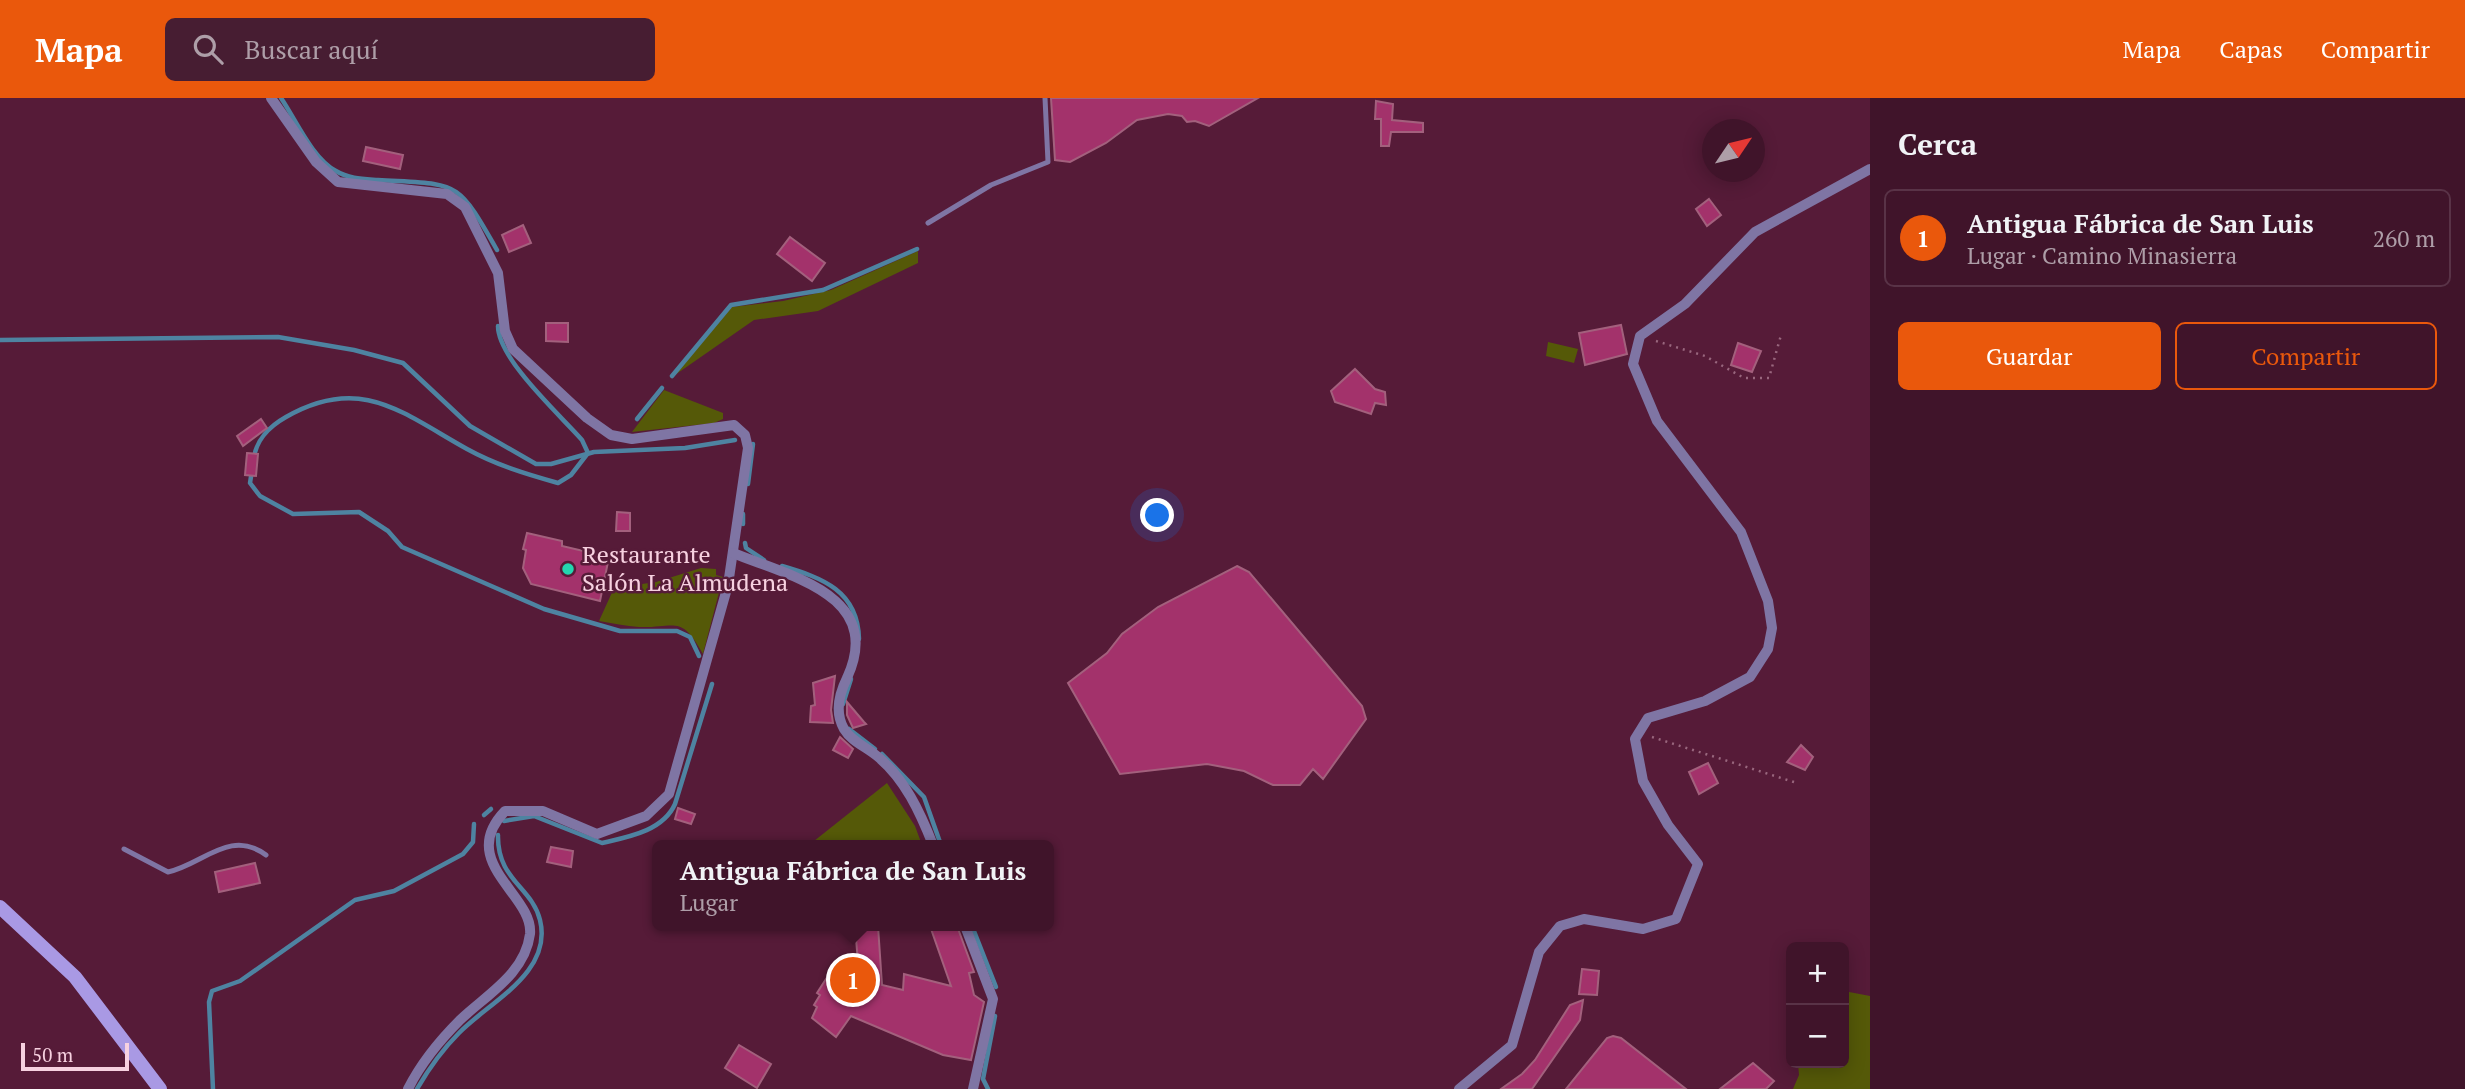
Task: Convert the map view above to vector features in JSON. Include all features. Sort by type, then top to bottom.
[{"type":"main road","points":[[0,907],[75,977],[160,1089]]},
{"type":"street","points":[[271,98],[316,162],[338,183],[356,187],[425,191],[457,199],[465,207],[498,273],[506,331],[513,349],[611,435],[632,439],[734,425],[741,430],[748,448],[728,585],[669,794],[646,816],[597,834],[543,811],[505,811],[492,824],[489,836],[495,865],[501,880],[528,918],[528,944],[508,977],[453,1027],[408,1089]]},
{"type":"street","points":[[1460,1089],[1512,1045],[1539,952],[1560,926],[1584,919],[1643,929],[1676,919],[1698,864],[1668,825],[1643,780],[1635,739],[1648,718],[1705,701],[1750,677],[1768,649],[1772,628],[1768,601],[1741,531],[1657,421],[1633,364],[1640,336],[1685,304],[1755,232],[1870,169]]},
{"type":"street","points":[[733,554],[822,589],[848,612],[854,633],[854,649],[839,703],[839,719],[848,736],[878,757],[903,785],[919,809],[931,840]]},
{"type":"street","points":[[967,931],[993,999],[973,1089]]},
{"type":"lane","points":[[928,223],[991,185],[1048,162],[1045,98]]},
{"type":"lane","points":[[124,849],[168,872],[221,846],[244,847],[266,855]]},
{"type":"path","points":[[1640,336],[1705,356],[1744,378],[1769,378],[1781,335]]},
{"type":"path","points":[[1639,733],[1797,783]]},
{"type":"shaded area","points":[[918,251],[918,263],[818,311],[754,320],[675,375],[732,307],[783,301],[831,290]]},
{"type":"shaded area","points":[[1548,342],[1578,349],[1574,363],[1546,356]]},
{"type":"shaded area","points":[[664,390],[723,413],[723,419],[714,423],[632,432]]},
{"type":"shaded area","points":[[701,568],[716,569],[716,575],[723,577],[703,654],[689,633],[677,626],[639,627],[599,621],[614,588],[656,582]]},
{"type":"shaded area","points":[[887,783],[915,826],[920,840],[815,840]]},
{"type":"shaded area","points":[[1849,992],[1870,996],[1870,1089],[1793,1089],[1799,1075],[1798,1068],[1849,1068]]},
{"type":"building","points":[[1051,98],[1258,98],[1209,126],[1195,121],[1187,122],[1182,116],[1168,114],[1137,120],[1106,143],[1070,162],[1055,160]]},
{"type":"building","points":[[1376,101],[1393,104],[1392,120],[1423,123],[1423,132],[1391,132],[1389,146],[1381,146],[1381,119],[1375,119]]},
{"type":"building","points":[[366,147],[403,155],[400,169],[363,161]]},
{"type":"building","points":[[1709,199],[1721,215],[1707,226],[1696,209]]},
{"type":"building","points":[[523,225],[531,243],[509,252],[502,235]]},
{"type":"building","points":[[790,237],[825,263],[812,281],[777,254]]},
{"type":"building","points":[[546,323],[568,323],[568,342],[546,341]]},
{"type":"building","points":[[1621,325],[1627,354],[1585,365],[1579,333]]},
{"type":"building","points":[[1738,343],[1761,351],[1752,372],[1731,365]]},
{"type":"building","points":[[1355,369],[1375,389],[1385,392],[1386,405],[1375,403],[1371,414],[1335,402],[1331,391]]},
{"type":"building","points":[[261,419],[267,428],[243,446],[237,436]]},
{"type":"building","points":[[247,453],[258,454],[256,476],[245,475]]},
{"type":"building","points":[[617,512],[630,513],[630,531],[616,531]]},
{"type":"building","points":[[527,533],[562,541],[562,546],[609,557],[600,601],[531,584],[523,568],[526,550],[523,549]]},
{"type":"building","points":[[1237,566],[1249,572],[1362,706],[1366,719],[1323,779],[1313,769],[1300,785],[1273,785],[1244,771],[1207,764],[1120,774],[1068,683],[1107,653],[1122,634],[1158,607]]},
{"type":"building","points":[[835,676],[831,710],[833,723],[810,722],[811,706],[815,705],[813,683]]},
{"type":"building","points":[[847,702],[866,724],[853,728],[847,715]]},
{"type":"building","points":[[840,737],[853,749],[848,758],[833,750]]},
{"type":"building","points":[[1801,745],[1813,757],[1805,770],[1787,762]]},
{"type":"building","points":[[1708,763],[1718,783],[1699,794],[1689,772]]},
{"type":"building","points":[[678,808],[695,814],[691,824],[675,819]]},
{"type":"building","points":[[551,847],[573,851],[571,867],[547,862]]},
{"type":"building","points":[[255,863],[260,883],[219,892],[215,872]]},
{"type":"building","points":[[855,931],[878,931],[882,985],[903,990],[904,974],[951,986],[932,931],[959,931],[974,972],[969,973],[974,995],[984,1002],[971,1060],[943,1055],[851,1016],[836,1037],[812,1018],[817,1007],[814,1005],[820,995],[817,993],[835,965],[859,975]]},
{"type":"building","points":[[1582,969],[1599,971],[1597,995],[1579,994]]},
{"type":"building","points":[[1583,1000],[1580,1020],[1532,1089],[1501,1089],[1522,1074],[1535,1060],[1570,1005]]},
{"type":"building","points":[[1607,1038],[1621,1038],[1686,1089],[1566,1089]]},
{"type":"building","points":[[739,1045],[771,1064],[757,1088],[725,1068]]},
{"type":"building","points":[[1753,1063],[1774,1081],[1766,1089],[1720,1089]]},
{"type":"waterway","points":[[281,98],[312,148],[327,165],[351,177],[425,183],[452,190],[472,209],[497,250]]},
{"type":"waterway","points":[[672,376],[731,305],[823,290],[917,249]]},
{"type":"waterway","points":[[254,458],[265,434],[286,417],[313,405],[337,399],[359,399],[380,403],[401,412],[489,460],[558,483],[571,475],[588,453],[582,440],[519,370],[508,354],[498,326]]},
{"type":"waterway","points":[[0,340],[278,337],[354,350],[403,363],[470,426],[536,464],[551,464],[594,452],[685,448],[735,440]]},
{"type":"waterway","points":[[637,419],[662,388]]},
{"type":"waterway","points":[[748,484],[753,444]]},
{"type":"waterway","points":[[252,470],[250,483],[260,496],[293,514],[359,512],[388,531],[402,547],[544,609],[620,631],[677,631],[690,637],[699,656]]},
{"type":"waterway","points":[[743,514],[743,524]]},
{"type":"waterway","points":[[745,543],[746,548],[764,560]]},
{"type":"waterway","points":[[782,566],[824,582],[845,598],[857,623],[859,639]]},
{"type":"waterway","points":[[843,704],[851,679]]},
{"type":"waterway","points":[[504,821],[534,816],[602,843],[653,827],[662,821],[675,804],[712,684]]},
{"type":"waterway","points":[[849,729],[875,749]]},
{"type":"waterway","points":[[882,754],[924,797],[939,840]]},
{"type":"waterway","points":[[484,815],[491,809]]},
{"type":"waterway","points":[[213,1089],[209,1002],[212,991],[240,981],[355,900],[394,891],[463,854],[473,842],[474,824]]},
{"type":"waterway","points":[[417,1089],[453,1039],[516,985],[537,956],[541,939],[540,920],[530,899],[503,863],[498,835]]},
{"type":"waterway","points":[[974,931],[996,987]]},
{"type":"waterway","points":[[988,1089],[983,1079],[995,1016]]},
{"type":"place","name":"Restaurante Salón La Almudena","points":[[568,569]]},
{"type":"place","name":"Antigua Fábrica de San Luis","points":[[853,980]]}]
